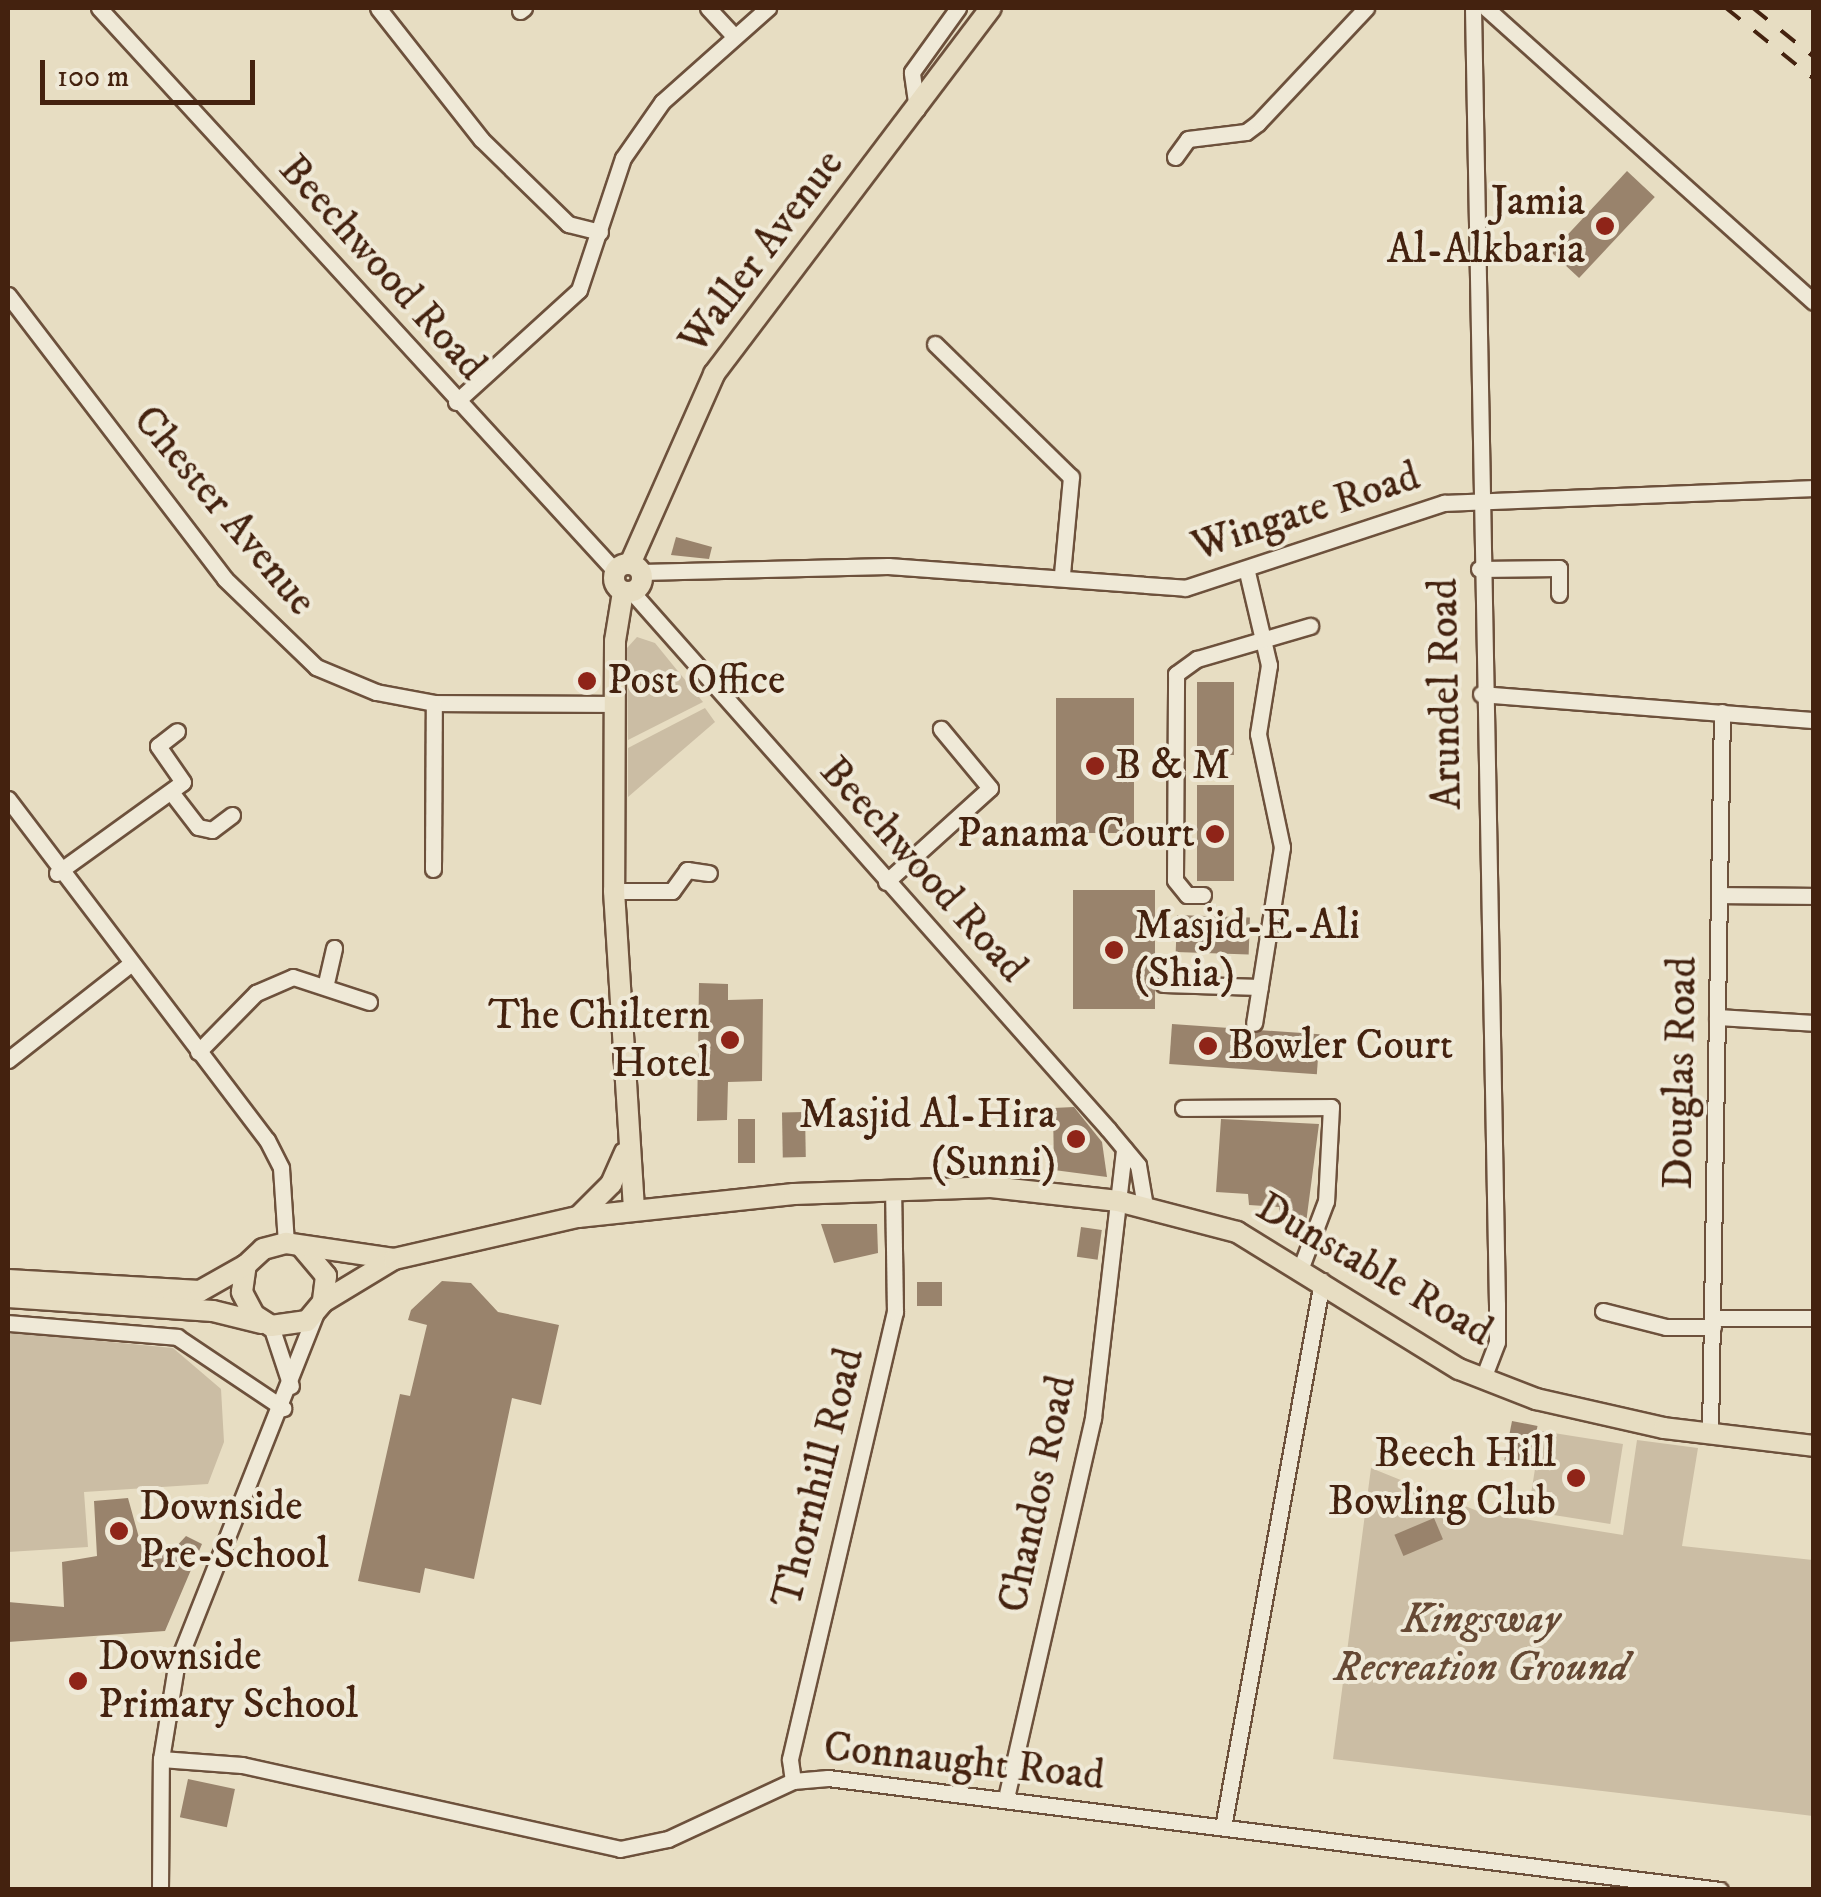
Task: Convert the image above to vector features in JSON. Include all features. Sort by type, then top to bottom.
[{"type":"main road","name":"Waller Avenue","points":[[634,1208],[624,1154],[614,892],[615,641],[628,578],[714,374],[991,8]]},
{"type":"main road","points":[[578,1217],[611,1184],[624,1154]]},
{"type":"main road","name":"Dunstable Road","points":[[394,1258],[634,1208],[893,1189],[990,1187],[1118,1201],[1237,1232],[1301,1267],[1403,1337],[1536,1399],[1710,1434],[1814,1446]]},
{"type":"main road","points":[[294,1245],[321,1264],[320,1308]]},
{"type":"main road","points":[[8,1280],[200,1291],[246,1266],[263,1248],[294,1245],[394,1258]]},
{"type":"main road","points":[[8,1297],[213,1311],[268,1325],[296,1326],[394,1258]]},
{"type":"main road","points":[[246,1266],[246,1304],[268,1325]]},
{"type":"street","name":"Beechwood Road","points":[[100,8],[456,402],[628,578],[662,629],[1138,1165],[1145,1206]]},
{"type":"street","points":[[378,8],[482,139],[568,224],[600,232]]},
{"type":"street","points":[[708,8],[733,36]]},
{"type":"street","points":[[456,402],[579,290],[624,158],[662,102],[768,8]]},
{"type":"street","points":[[916,109],[912,72],[958,8]]},
{"type":"street","points":[[1175,156],[1188,139],[1246,132],[1258,123],[1366,8]]},
{"type":"street","name":"Arundel Road","points":[[1473,8],[1481,694],[1498,1305],[1497,1342],[1484,1376]]},
{"type":"street","points":[[1486,8],[1814,302]]},
{"type":"street","name":"Chester Avenue","points":[[8,295],[271,630],[346,682],[434,703],[615,704]]},
{"type":"street","points":[[935,344],[1072,477],[1062,574]]},
{"type":"street","name":"Wingate Road","points":[[628,578],[888,566],[1062,574],[1185,588],[1247,572],[1444,503],[1814,488]]},
{"type":"street","points":[[1479,570],[1559,568],[1560,594]]},
{"type":"street","points":[[1247,572],[1269,665],[1258,734],[1282,847],[1254,1023]]},
{"type":"street","points":[[615,641],[636,617],[662,629]]},
{"type":"street","points":[[1202,895],[1187,896],[1175,880],[1176,674],[1310,626]]},
{"type":"street","points":[[1481,694],[1814,720]]},
{"type":"street","points":[[433,869],[434,703]]},
{"type":"street","name":"Douglas Road","points":[[1710,1434],[1722,712]]},
{"type":"street","points":[[886,882],[990,788],[941,729]]},
{"type":"street","points":[[57,873],[183,782],[158,746],[177,731]]},
{"type":"street","points":[[171,792],[198,827],[212,830],[232,815]]},
{"type":"street","points":[[8,799],[57,873],[198,1052],[281,1168],[294,1245]]},
{"type":"street","points":[[614,892],[672,892],[687,870],[709,873]]},
{"type":"street","points":[[1719,895],[1814,896]]},
{"type":"street","points":[[326,983],[334,948]]},
{"type":"street","points":[[8,1060],[128,966]]},
{"type":"street","points":[[198,1052],[256,993],[292,977],[326,983],[368,1002]]},
{"type":"street","points":[[1163,984],[1260,987]]},
{"type":"street","points":[[1716,1017],[1814,1023]]},
{"type":"street","points":[[1182,1108],[1331,1107],[1326,1201],[1301,1267]]},
{"type":"street","points":[[1118,1201],[1124,1149]]},
{"type":"street","name":"Thornhill Road","points":[[793,1782],[798,1722],[895,1312],[893,1189]]},
{"type":"street","name":"Chandos Road","points":[[1006,1798],[1093,1418],[1118,1201]]},
{"type":"street","points":[[1223,1826],[1322,1282]]},
{"type":"street","points":[[160,1890],[161,1759],[183,1644],[320,1308]]},
{"type":"street","points":[[1603,1311],[1666,1326],[1814,1318]]},
{"type":"street","points":[[8,1323],[177,1337],[282,1408]]},
{"type":"street","points":[[268,1325],[291,1386]]},
{"type":"street","name":"Connaught Road","points":[[161,1759],[242,1764],[620,1849],[668,1839],[793,1782],[828,1778],[1720,1890]]},
{"type":"green space","points":[[637,637],[655,643],[703,702],[628,740],[627,648]]},
{"type":"green space","points":[[705,708],[715,722],[628,797],[628,748]]},
{"type":"green space","points":[[8,1332],[173,1348],[221,1389],[224,1442],[208,1484],[84,1492],[88,1547],[8,1552]]},
{"type":"green space","name":"Beech Hill Bowling Club","points":[[1541,1431],[1623,1444],[1610,1524],[1528,1511]]},
{"type":"green space","name":"Kingsway Recreation Ground","points":[[1637,1440],[1698,1448],[1682,1546],[1813,1560],[1813,1816],[1333,1759],[1371,1468],[1480,1512],[1623,1535]]},
{"type":"building","name":"Jamia Al-Alkbaria","points":[[1627,171],[1655,197],[1579,278],[1551,252]]},
{"type":"building","points":[[676,537],[712,547],[709,559],[671,555]]},
{"type":"building","points":[[1197,682],[1234,682],[1234,755],[1197,755]]},
{"type":"building","name":"B & M","points":[[1056,698],[1134,698],[1134,833],[1056,833]]},
{"type":"building","name":"Panama Court","points":[[1197,785],[1234,785],[1234,881],[1197,881]]},
{"type":"building","name":"Masjid-E-Ali (Shia)","points":[[1073,890],[1155,890],[1155,1009],[1073,1009]]},
{"type":"building","points":[[1177,915],[1250,918],[1249,955],[1176,952]]},
{"type":"building","name":"The Chiltern Hotel","points":[[699,983],[728,984],[728,1000],[763,999],[762,1081],[728,1082],[727,1120],[697,1121]]},
{"type":"building","points":[[1172,1024],[1320,1034],[1317,1074],[1169,1064]]},
{"type":"building","name":"Masjid Al-Hira (Sunni)","points":[[1074,1107],[1102,1142],[1107,1177],[1054,1170],[1053,1108]]},
{"type":"building","points":[[782,1112],[805,1112],[806,1157],[783,1157]]},
{"type":"building","points":[[738,1119],[755,1119],[755,1163],[738,1163]]},
{"type":"building","points":[[1221,1119],[1319,1124],[1306,1223],[1279,1221],[1279,1207],[1249,1205],[1248,1194],[1216,1192]]},
{"type":"building","points":[[821,1224],[877,1224],[878,1253],[834,1263]]},
{"type":"building","points":[[1081,1227],[1102,1230],[1098,1260],[1077,1257]]},
{"type":"building","points":[[442,1281],[471,1283],[498,1312],[559,1325],[541,1405],[512,1398],[474,1579],[425,1568],[420,1593],[358,1581],[400,1394],[410,1396],[427,1325],[408,1320],[411,1310]]},
{"type":"building","points":[[917,1282],[942,1282],[942,1306],[917,1306]]},
{"type":"building","name":"Beech Hill Bowling Club","points":[[1512,1421],[1538,1426],[1530,1466],[1504,1461]]},
{"type":"building","name":"Downside Primary School","points":[[128,1498],[143,1552],[173,1550],[186,1536],[202,1544],[165,1631],[8,1642],[8,1602],[64,1607],[62,1562],[97,1556],[94,1501]]},
{"type":"building","points":[[1434,1518],[1443,1539],[1403,1556],[1394,1535]]},
{"type":"building","points":[[188,1779],[235,1789],[227,1827],[180,1817]]},
{"type":"railway","points":[[1726,8],[1814,79]]},
{"type":"railway","points":[[1753,8],[1814,57]]},
{"type":"place","name":"Jamia Al-Alkbaria","points":[[1605,226]]},
{"type":"place","name":"Post Office","points":[[587,681]]},
{"type":"place","name":"B & M","points":[[1095,766]]},
{"type":"place","name":"Panama Court","points":[[1215,834]]},
{"type":"place","name":"Masjid-E-Ali (Shia)","points":[[1114,950]]},
{"type":"place","name":"The Chiltern Hotel","points":[[730,1040]]},
{"type":"place","name":"Bowler Court","points":[[1208,1046]]},
{"type":"place","name":"Masjid Al-Hira (Sunni)","points":[[1076,1139]]},
{"type":"place","name":"Beech Hill Bowling Club","points":[[1576,1478]]},
{"type":"place","name":"Downside Pre-School","points":[[119,1531]]},
{"type":"place","name":"Downside Primary School","points":[[78,1681]]}]
